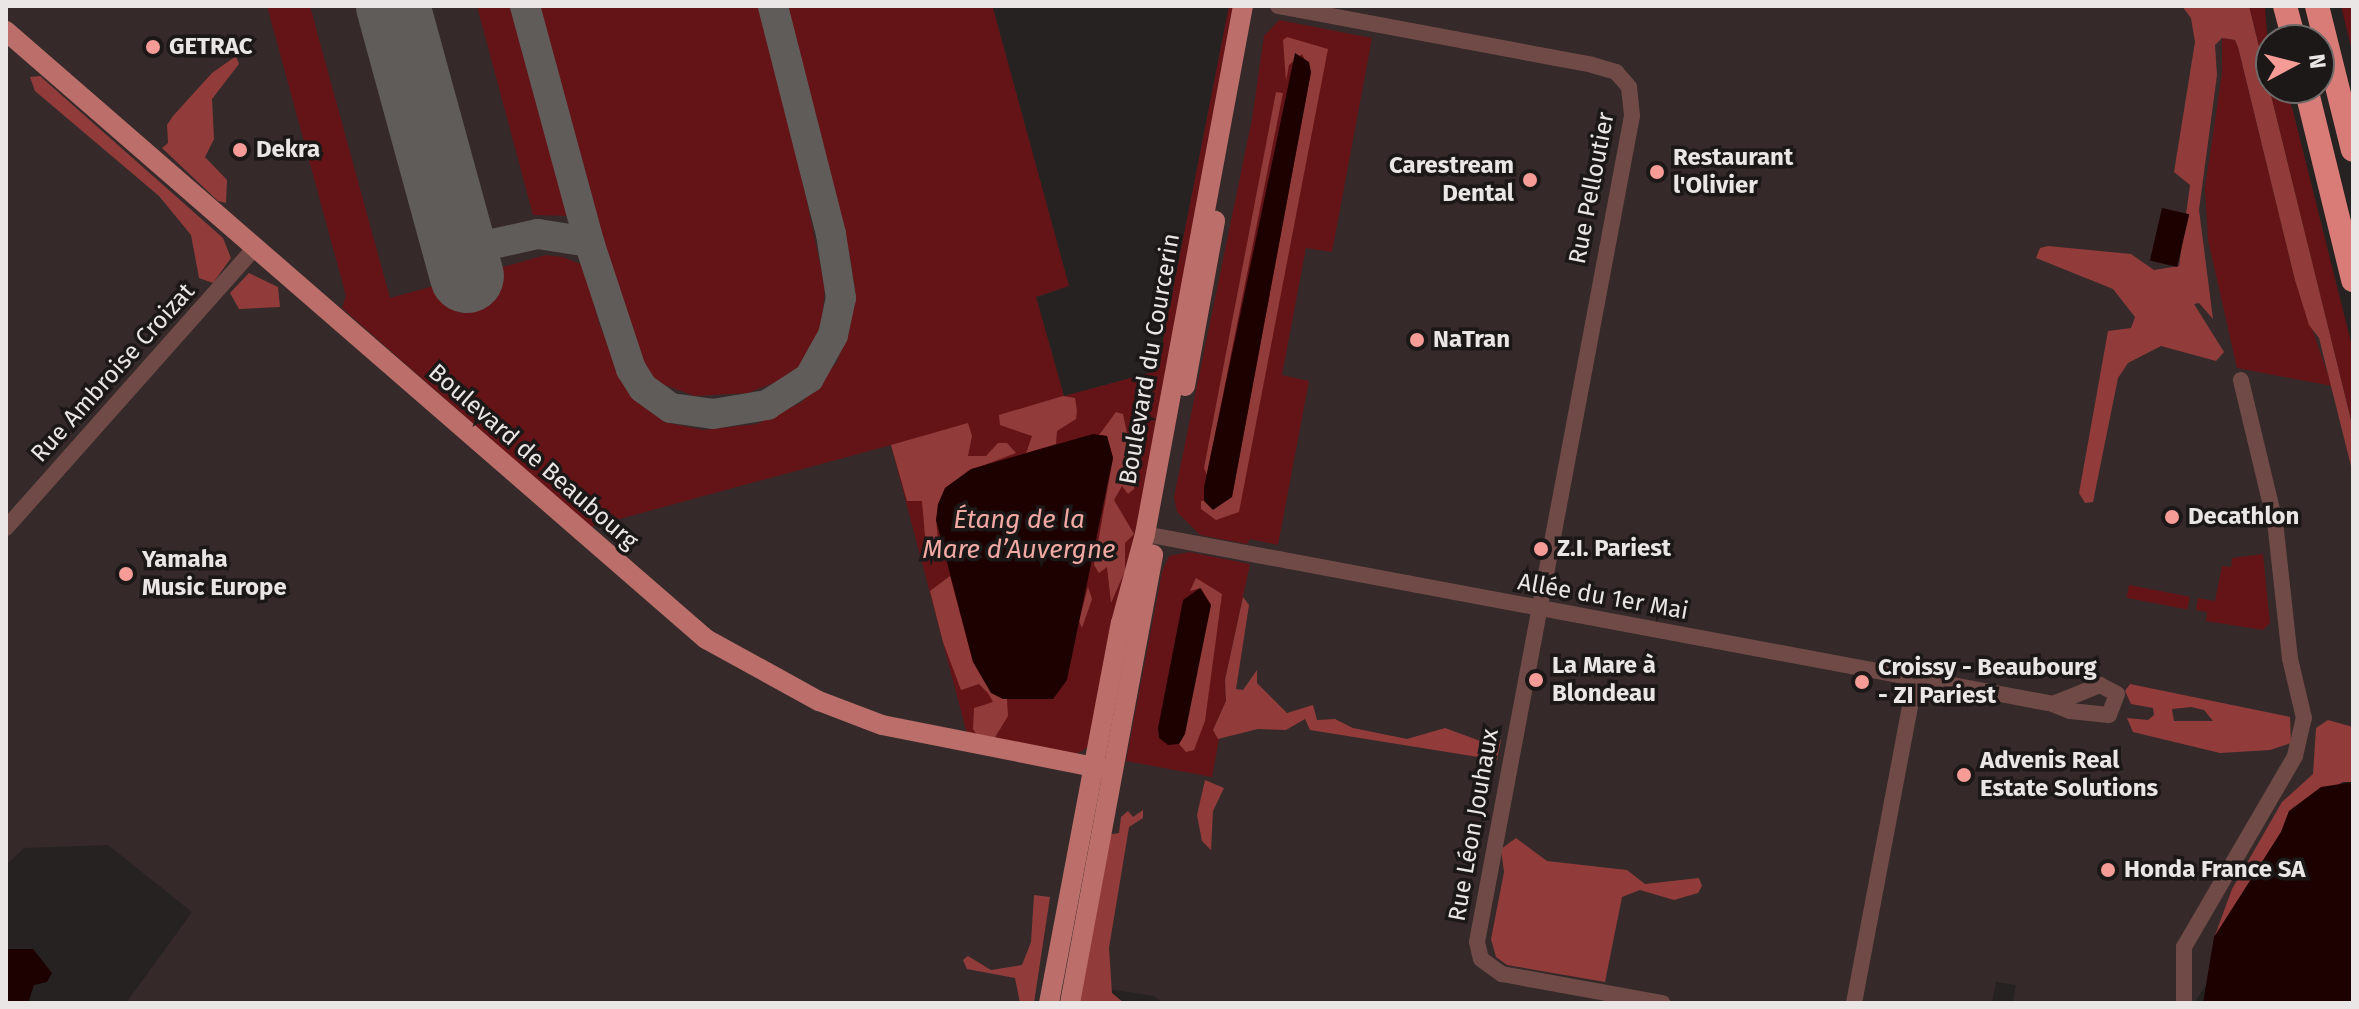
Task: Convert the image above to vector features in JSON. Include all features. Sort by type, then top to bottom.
[{"type":"highway","points":[[2317,6],[2353,150]]},
{"type":"highway","points":[[2310,104],[2353,280]]},
{"type":"main road","name":"Boulevard du Courcerin","points":[[1151,536],[1243,6]]},
{"type":"main road","name":"Boulevard du Courcerin","points":[[1049,1003],[1151,536],[1253,6]]},
{"type":"main road","name":"Boulevard de Beaubourg","points":[[6,31],[706,639],[819,701],[882,725],[1101,768]]},
{"type":"main road","name":"Boulevard du Courcerin","points":[[1070,1003],[1101,768]]},
{"type":"street","name":"Rue Pelloutier","points":[[1278,6],[1592,65],[1616,72],[1629,87],[1632,116],[1538,609]]},
{"type":"street","name":"Rue Ambroise Croizat","points":[[6,528],[255,248]]},
{"type":"street","points":[[2184,1003],[2184,947],[2295,756],[2304,718],[2290,659],[2279,543],[2241,380]]},
{"type":"street","name":"Allée du 1er Mai","points":[[1151,536],[2053,704]]},
{"type":"street","name":"Rue Léon Jouhaux","points":[[1538,609],[1479,928],[1479,955],[1502,974],[1662,1003]]},
{"type":"street","points":[[1854,1003],[1915,680]]},
{"type":"shaded area","points":[[6,6],[997,6],[993,8],[1069,286],[1036,297],[1064,396],[1157,371],[1229,6],[2214,6],[2319,338],[2353,467],[2353,763],[2194,1003],[2013,1003],[2016,985],[1996,982],[1992,1003],[1164,1003],[1154,996],[1044,979],[1040,1003],[126,1003],[192,912],[108,845],[24,848],[6,865]]},
{"type":"shaded area","points":[[267,6],[310,6],[390,298],[546,255],[563,257],[583,265],[600,326],[629,390],[664,422],[703,430],[757,424],[802,402],[837,362],[851,320],[855,289],[850,257],[780,6],[997,6],[993,8],[1069,286],[1036,297],[1064,396],[1157,371],[1229,6],[1234,6],[1150,488],[1088,747],[1077,754],[967,734],[891,445],[590,527],[342,308],[346,296]]},
{"type":"shaded area","points":[[477,6],[513,6],[573,216],[533,215]]},
{"type":"shaded area","points":[[536,6],[766,6],[825,288],[820,339],[793,375],[748,393],[695,396],[656,382],[642,365],[627,336]]},
{"type":"shaded area","points":[[2182,6],[2249,6],[2255,30],[2255,104],[2273,104],[2353,428],[2353,474],[2319,338],[2309,325],[2295,280],[2238,47],[2235,40],[2222,38],[2215,45],[2217,75],[2199,210],[2213,319],[2199,303],[2194,304],[2224,352],[2216,361],[2161,346],[2128,363],[2118,378],[2093,502],[2085,503],[2079,493],[2108,331],[2131,328],[2135,317],[2113,289],[2036,258],[2040,248],[2048,246],[2131,254],[2154,270],[2179,266],[2190,185],[2174,172],[2195,42],[2191,18]]},
{"type":"shaded area","points":[[2249,6],[2265,6],[2266,24],[2255,24],[2255,30]]},
{"type":"shaded area","points":[[2341,6],[2353,6],[2353,55]]},
{"type":"shaded area","points":[[1279,20],[1372,38],[1332,252],[1306,248],[1282,375],[1309,381],[1278,545],[1250,539],[1247,544],[1200,535],[1177,512],[1174,497],[1252,119],[1264,36]]},
{"type":"shaded area","points":[[1287,37],[1328,49],[1239,512],[1216,520],[1201,509],[1201,501],[1232,497],[1311,72],[1302,54],[1289,65],[1286,81],[1283,40]]},
{"type":"shaded area","points":[[2222,38],[2235,40],[2238,47],[2295,280],[2332,386],[2237,368],[2208,240],[2205,188],[2222,73]]},
{"type":"shaded area","points":[[236,56],[239,64],[212,99],[214,139],[205,157],[227,180],[226,203],[218,201],[162,148],[168,143],[167,125],[173,116],[212,73]]},
{"type":"shaded area","points":[[40,76],[223,238],[231,258],[213,283],[199,278],[191,235],[159,196],[35,91],[30,77]]},
{"type":"shaded area","points":[[1276,92],[1283,93],[1207,475],[1204,468]]},
{"type":"shaded area","points":[[2273,104],[2291,104],[2293,111],[2353,350],[2353,428]]},
{"type":"shaded area","points":[[249,273],[278,287],[280,307],[239,309],[230,293]]},
{"type":"shaded area","points":[[1063,396],[1075,398],[1076,419],[1057,431],[1056,444],[1026,453],[1032,436],[1000,425],[999,415]]},
{"type":"shaded area","points":[[1116,412],[1123,414],[1127,433],[1140,446],[1134,489],[1128,494],[1122,486],[1114,500],[1134,534],[1125,543],[1125,571],[1111,603],[1107,567],[1099,573],[1094,565],[1113,458],[1107,436],[1099,435]]},
{"type":"shaded area","points":[[968,423],[972,436],[968,456],[986,456],[998,443],[1007,443],[1016,453],[971,470],[945,488],[936,520],[939,549],[925,536],[922,501],[907,501],[891,445]]},
{"type":"shaded area","points":[[1189,552],[1250,564],[1225,680],[1226,701],[1213,730],[1219,739],[1212,777],[1126,761],[1162,572],[1169,556]]},
{"type":"shaded area","points":[[2263,554],[2270,623],[2263,630],[2206,621],[2207,612],[2196,610],[2198,598],[2215,601],[2222,566],[2231,567],[2232,558]]},
{"type":"shaded area","points":[[950,576],[973,662],[1007,699],[1008,716],[994,739],[977,735],[973,729],[974,708],[993,702],[979,684],[961,690],[943,642],[930,591]]},
{"type":"shaded area","points":[[1196,578],[1222,594],[1205,721],[1194,750],[1186,752],[1179,744],[1211,605],[1201,588],[1190,591]]},
{"type":"shaded area","points":[[2129,585],[2190,597],[2187,610],[2127,598]]},
{"type":"shaded area","points":[[1088,587],[1092,599],[1082,628],[1079,621]]},
{"type":"shaded area","points":[[1243,597],[1249,605],[1236,689],[1243,690],[1257,670],[1257,683],[1287,713],[1313,705],[1317,720],[1335,719],[1353,728],[1407,739],[1445,728],[1483,742],[1501,740],[1497,760],[1310,730],[1305,719],[1286,730],[1258,729],[1218,739],[1213,730],[1226,701],[1225,680]]},
{"type":"shaded area","points":[[2130,684],[2290,717],[2291,743],[2270,750],[2220,753],[2133,732],[2127,718],[2148,720],[2154,715],[2153,708],[2131,704],[2125,691]],"holes":[[[2191,707],[2204,710],[2213,721],[2174,721],[2172,709]]]},
{"type":"shaded area","points":[[2328,720],[2353,727],[2353,782],[2343,782],[2289,811],[2281,832],[2213,941],[2232,889],[2282,802],[2313,774],[2316,728]]},
{"type":"shaded area","points":[[1205,780],[1224,788],[1213,811],[1211,850],[1202,841],[1197,815]]},
{"type":"shaded area","points":[[1143,810],[1143,818],[1129,827],[1109,948],[1112,993],[1124,1003],[1078,1003],[1107,835],[1119,833],[1121,817],[1128,811],[1133,817]]},
{"type":"shaded area","points":[[1516,838],[1547,861],[1627,870],[1645,884],[1699,878],[1702,886],[1698,893],[1674,900],[1640,890],[1622,897],[1605,982],[1507,965],[1496,957],[1491,939],[1504,872],[1501,849]]},
{"type":"shaded area","points":[[1034,895],[1050,897],[1034,1003],[1020,1003],[1015,978],[967,969],[963,960],[968,956],[991,970],[1022,965],[1031,942]]},
{"type":"water","points":[[1295,53],[1309,62],[1311,72],[1232,497],[1213,510],[1204,501],[1204,487]]},
{"type":"water","points":[[2162,208],[2189,214],[2177,267],[2150,261]]},
{"type":"water","name":"Étang de la Mare d’Auvergne","points":[[1093,434],[1107,436],[1113,458],[1067,680],[1053,699],[1003,699],[991,693],[973,662],[936,520],[938,504],[945,488],[971,469]]},
{"type":"water","points":[[1200,588],[1211,605],[1185,734],[1179,744],[1168,745],[1159,738],[1158,728],[1183,600]]},
{"type":"water","points":[[2353,782],[2353,1003],[2203,1003],[2214,937],[2281,832],[2289,811],[2321,787]]},
{"type":"water","points":[[6,949],[33,949],[52,973],[47,982],[34,985],[28,1003],[6,1003]]},
{"type":"taxiway","points":[[525,6],[589,242],[631,369],[643,388],[671,408],[713,414],[767,405],[809,378],[833,335],[841,298],[831,234],[773,6]]},
{"type":"taxiway","points":[[460,251],[538,234],[589,242]]},
{"type":"runway","points":[[393,6],[467,276]]},
{"type":"place","name":"GETRAC","points":[[153,47]]},
{"type":"place","name":"Dekra","points":[[240,150]]},
{"type":"place","name":"Restaurant l'Olivier","points":[[1657,172]]},
{"type":"place","name":"Carestream Dental","points":[[1530,180]]},
{"type":"place","name":"NaTran","points":[[1417,340]]},
{"type":"place","name":"Decathlon","points":[[2172,517]]},
{"type":"place","name":"Z.I. Pariest","points":[[1541,549]]},
{"type":"place","name":"Yamaha Music Europe","points":[[126,574]]},
{"type":"place","name":"La Mare à Blondeau","points":[[1536,680]]},
{"type":"place","name":"Croissy - Beaubourg - ZI Pariest","points":[[1862,682]]},
{"type":"place","name":"Advenis Real Estate Solutions","points":[[1964,775]]},
{"type":"place","name":"Honda France SA","points":[[2108,870]]}]
